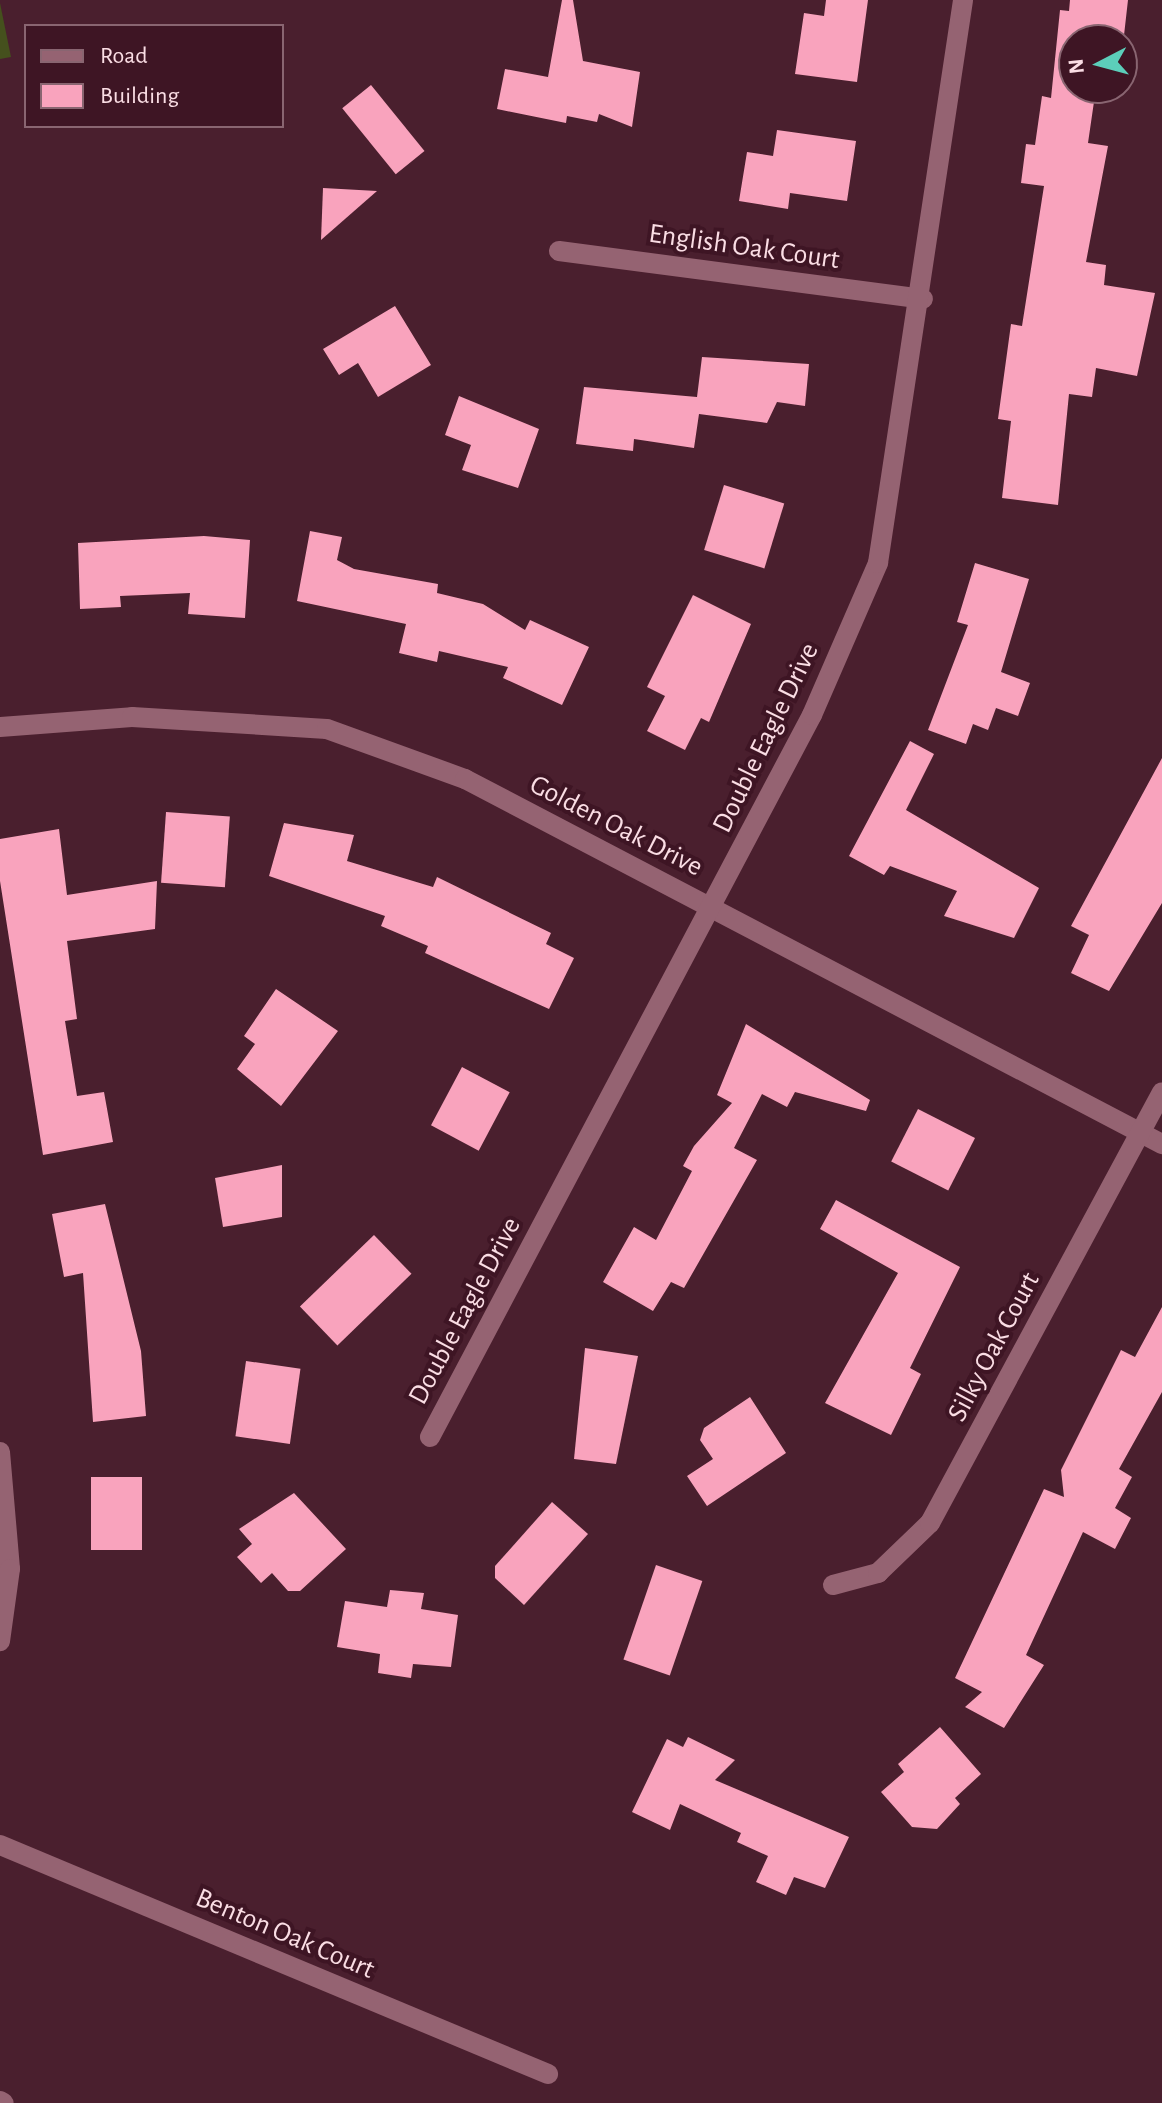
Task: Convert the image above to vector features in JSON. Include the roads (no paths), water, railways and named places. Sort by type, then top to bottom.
[{"type":"street","name":"Double Eagle Drive","points":[[430,1437],[812,715],[878,563],[923,299],[963,0]]},
{"type":"street","name":"English Oak Court","points":[[559,251],[923,299]]},
{"type":"street","name":"Golden Oak Drive","points":[[0,727],[132,717],[327,729],[465,779],[1162,1144]]},
{"type":"street","name":"Silky Oak Court","points":[[833,1585],[878,1573],[930,1523],[1162,1093]]},
{"type":"street","points":[[0,1452],[10,1569],[0,1641]]},
{"type":"street","name":"Benton Oak Court","points":[[0,1845],[548,2074]]}]
